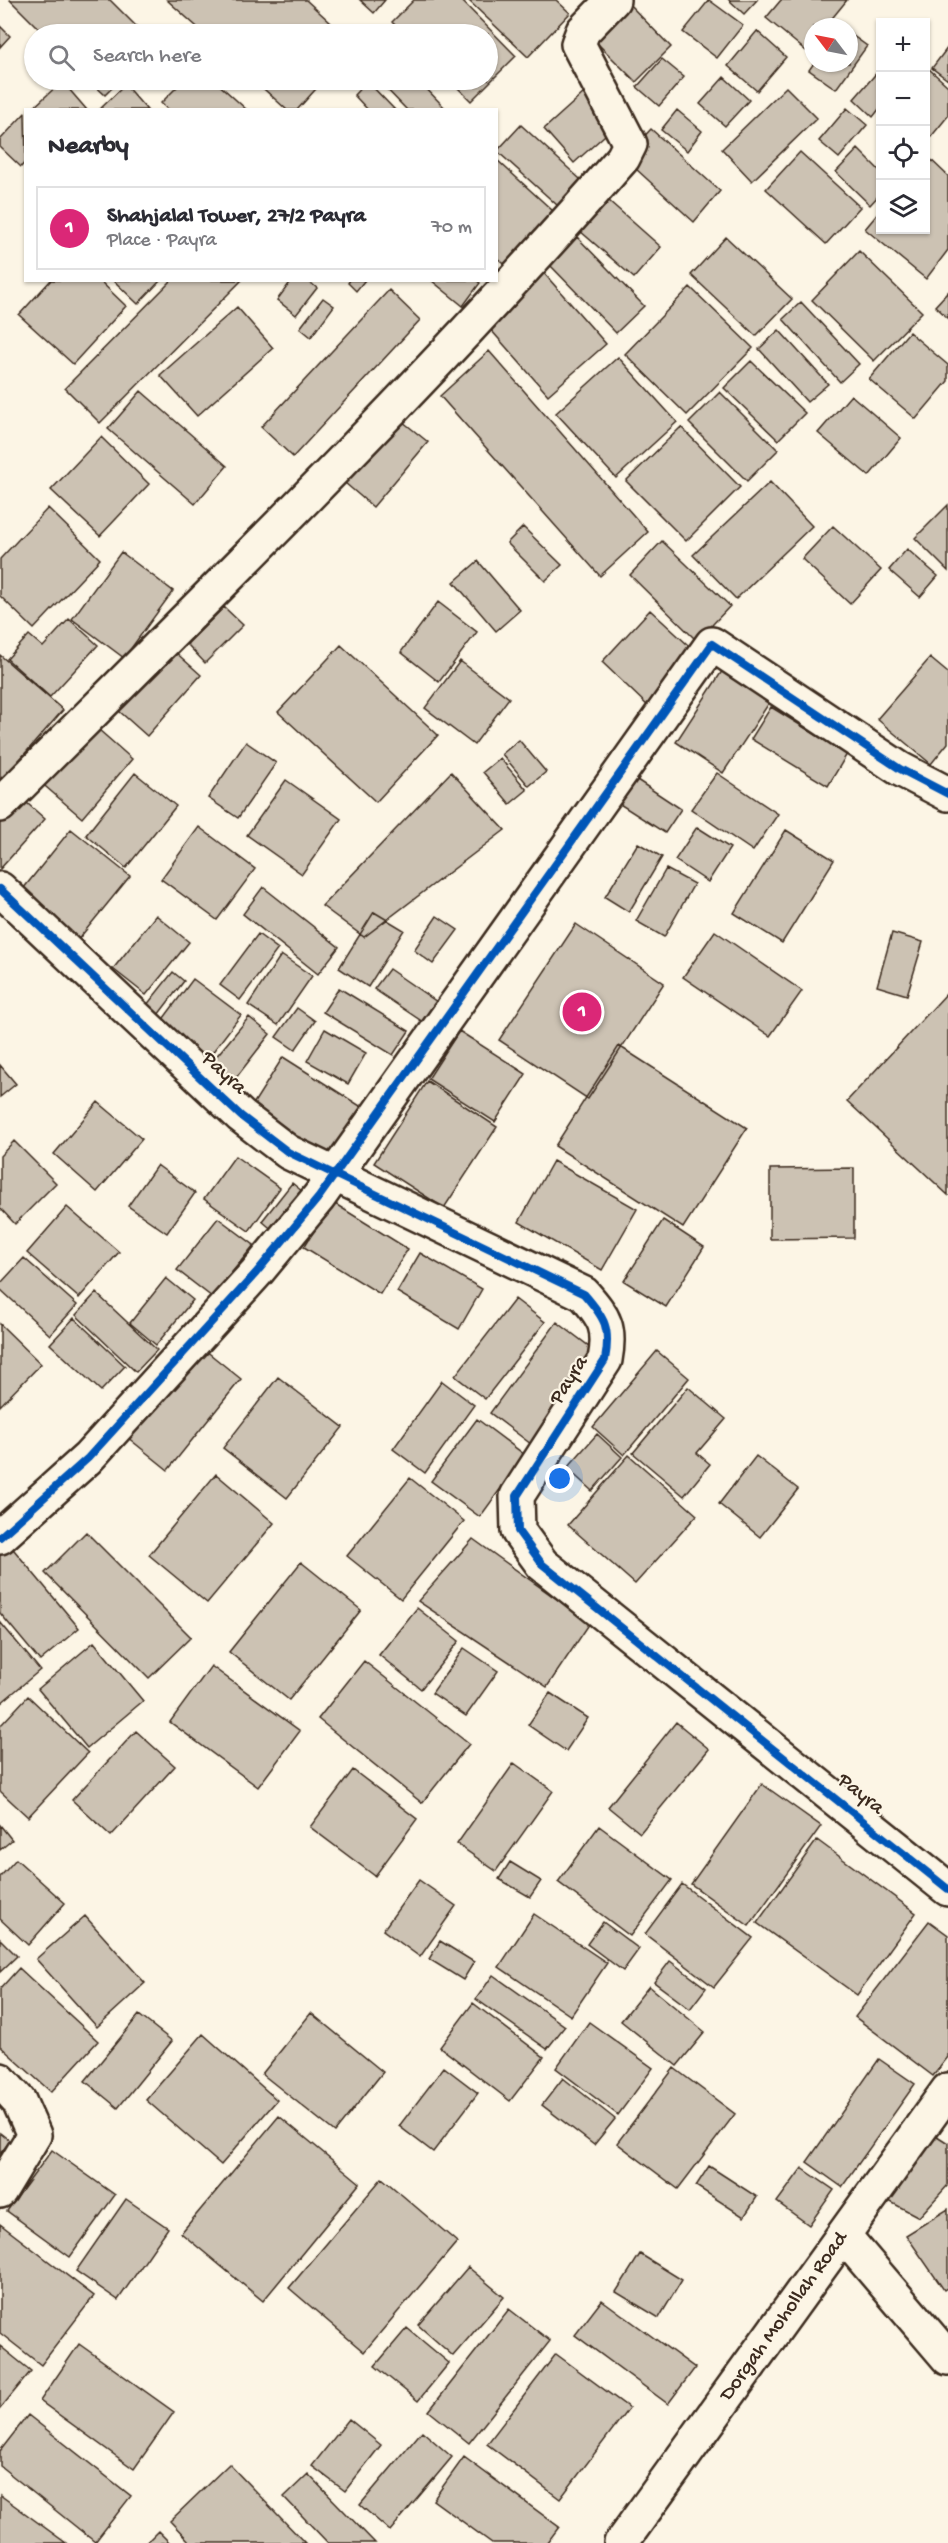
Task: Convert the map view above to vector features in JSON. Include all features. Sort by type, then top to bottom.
[{"type":"street","points":[[0,804],[222,583],[482,314],[623,158],[630,144],[578,44],[583,31],[613,0]]},
{"type":"street","points":[[0,1537],[88,1458],[256,1273],[336,1175],[712,644],[900,769],[948,794]]},
{"type":"street","name":"Payra","points":[[0,889],[241,1116],[288,1152],[584,1294],[604,1317],[609,1340],[605,1360],[517,1496],[518,1532],[542,1564],[948,1889]]},
{"type":"street","points":[[0,2080],[19,2101],[34,2135],[0,2191]]},
{"type":"street","name":"Dorgah Mohollah Road","points":[[621,2543],[948,2090]]},
{"type":"street","points":[[844,2235],[948,2358]]},
{"type":"building","points":[[10,0],[110,0],[134,24],[34,24]]},
{"type":"building","points":[[167,0],[306,0],[332,24],[194,24]]},
{"type":"building","points":[[360,0],[385,0],[374,13]]},
{"type":"building","points":[[414,0],[461,0],[485,24],[394,24],[392,22]]},
{"type":"building","points":[[468,0],[556,0],[570,13],[528,57],[498,28],[498,24],[493,24]]},
{"type":"building","points":[[625,0],[671,47],[636,82],[586,32]]},
{"type":"building","points":[[709,0],[743,25],[717,58],[683,32]]},
{"type":"building","points":[[729,0],[757,0],[744,14]]},
{"type":"building","points":[[781,0],[847,0],[832,18],[804,18],[804,49],[766,18]]},
{"type":"building","points":[[0,26],[10,36],[0,47]]},
{"type":"building","points":[[757,31],[786,57],[757,91],[728,66]]},
{"type":"building","points":[[498,38],[516,56],[498,74]]},
{"type":"building","points":[[858,40],[867,46],[858,58]]},
{"type":"building","points":[[948,47],[948,80],[932,68]]},
{"type":"building","points":[[662,59],[684,77],[659,106],[637,87]]},
{"type":"building","points":[[930,70],[948,86],[948,116],[930,138]]},
{"type":"building","points":[[812,72],[848,72],[836,89]]},
{"type":"building","points":[[876,74],[876,113],[873,117],[854,99]]},
{"type":"building","points":[[724,77],[749,100],[725,126],[700,104]]},
{"type":"building","points":[[786,87],[817,118],[752,181],[722,149]]},
{"type":"building","points":[[52,90],[70,90],[85,108],[33,108]]},
{"type":"building","points":[[100,90],[110,90],[105,95]]},
{"type":"building","points":[[120,90],[129,90],[145,108],[101,108]]},
{"type":"building","points":[[174,90],[225,90],[245,108],[166,108],[161,103]]},
{"type":"building","points":[[265,90],[315,90],[299,108],[285,108]]},
{"type":"building","points":[[359,90],[376,90],[393,108],[366,108],[354,95]]},
{"type":"building","points":[[388,90],[428,90],[445,108],[405,108]]},
{"type":"building","points":[[460,90],[482,90],[471,101]]},
{"type":"building","points":[[584,93],[614,127],[574,163],[544,129]]},
{"type":"building","points":[[847,108],[867,125],[839,158],[819,141]]},
{"type":"building","points":[[677,110],[702,131],[687,151],[661,130]]},
{"type":"building","points":[[24,114],[24,163],[21,167],[0,147],[0,140]]},
{"type":"building","points":[[521,125],[591,189],[567,214],[498,150]]},
{"type":"building","points":[[651,129],[720,191],[694,222],[624,158]]},
{"type":"building","points":[[858,149],[876,167],[876,198],[870,205],[836,172]]},
{"type":"building","points":[[800,152],[860,207],[826,244],[766,189]]},
{"type":"building","points":[[930,159],[948,176],[948,250],[926,279],[865,229],[876,216],[876,234],[930,234]]},
{"type":"building","points":[[498,161],[564,221],[516,274],[498,259]]},
{"type":"building","points":[[600,193],[661,247],[634,278],[572,224]]},
{"type":"building","points":[[577,237],[644,306],[616,333],[549,264]]},
{"type":"building","points":[[726,237],[792,299],[756,336],[691,275]]},
{"type":"building","points":[[859,251],[922,312],[874,361],[812,300]]},
{"type":"building","points":[[542,271],[606,344],[548,395],[484,322]]},
{"type":"building","points":[[49,282],[101,282],[126,306],[73,364],[19,315]]},
{"type":"building","points":[[115,282],[159,282],[138,304]]},
{"type":"building","points":[[170,282],[240,282],[100,423],[65,388]]},
{"type":"building","points":[[290,282],[310,282],[317,288],[296,315],[277,300]]},
{"type":"building","points":[[349,282],[363,282],[356,291]]},
{"type":"building","points":[[433,282],[480,283],[463,306]]},
{"type":"building","points":[[690,287],[753,348],[687,415],[625,354]]},
{"type":"building","points":[[389,290],[420,320],[293,457],[261,427]]},
{"type":"building","points":[[948,292],[948,318],[935,306]]},
{"type":"building","points":[[323,298],[334,306],[311,337],[300,328]]},
{"type":"building","points":[[801,302],[859,364],[840,382],[783,319]]},
{"type":"building","points":[[237,307],[273,348],[197,416],[160,375]]},
{"type":"building","points":[[779,330],[828,384],[807,402],[759,349]]},
{"type":"building","points":[[909,332],[948,365],[948,381],[916,419],[869,379]]},
{"type":"building","points":[[489,351],[648,532],[600,576],[440,396]]},
{"type":"building","points":[[618,357],[677,422],[616,478],[556,413]]},
{"type":"building","points":[[751,361],[805,413],[778,440],[724,388]]},
{"type":"building","points":[[141,391],[227,466],[195,504],[108,429]]},
{"type":"building","points":[[720,392],[778,450],[747,481],[689,423]]},
{"type":"building","points":[[851,395],[901,438],[869,476],[818,433]]},
{"type":"building","points":[[392,413],[428,442],[373,507],[338,477]]},
{"type":"building","points":[[681,427],[740,487],[686,541],[626,481]]},
{"type":"building","points":[[101,437],[149,484],[100,536],[51,490]]},
{"type":"building","points":[[770,482],[812,526],[736,599],[693,555]]},
{"type":"building","points":[[948,505],[948,571],[915,538]]},
{"type":"building","points":[[48,508],[100,559],[34,629],[0,596],[0,559]]},
{"type":"building","points":[[833,526],[881,570],[850,604],[802,559]]},
{"type":"building","points":[[523,527],[562,565],[545,581],[507,543]]},
{"type":"building","points":[[662,541],[730,606],[697,641],[630,575]]},
{"type":"building","points":[[907,549],[938,576],[920,597],[889,570]]},
{"type":"building","points":[[121,552],[173,591],[124,658],[72,619]]},
{"type":"building","points":[[478,561],[520,610],[496,631],[454,582]]},
{"type":"building","points":[[438,602],[477,632],[439,682],[401,652]]},
{"type":"building","points":[[224,607],[243,625],[205,663],[187,644]]},
{"type":"building","points":[[650,610],[700,656],[650,708],[602,662]]},
{"type":"building","points":[[69,619],[98,645],[50,697],[7,659],[29,635],[43,647]]},
{"type":"building","points":[[164,642],[201,675],[147,736],[110,703]]},
{"type":"building","points":[[341,645],[438,735],[376,802],[278,712]]},
{"type":"building","points":[[0,655],[63,710],[0,782]]},
{"type":"building","points":[[930,658],[948,673],[948,743],[931,764],[877,719]]},
{"type":"building","points":[[460,661],[509,698],[474,745],[425,708]]},
{"type":"building","points":[[726,665],[773,697],[723,773],[676,742]]},
{"type":"building","points":[[771,707],[847,754],[828,786],[751,739]]},
{"type":"building","points":[[90,722],[132,759],[82,818],[39,781]]},
{"type":"building","points":[[519,740],[546,772],[529,786],[502,754]]},
{"type":"building","points":[[246,742],[276,763],[238,818],[208,798]]},
{"type":"building","points":[[500,758],[527,790],[510,804],[483,772]]},
{"type":"building","points":[[451,772],[505,830],[364,937],[322,906]]},
{"type":"building","points":[[135,773],[176,806],[126,868],[86,835]]},
{"type":"building","points":[[717,773],[778,814],[753,851],[691,809]]},
{"type":"building","points":[[631,776],[681,809],[665,833],[615,801]]},
{"type":"building","points":[[286,780],[341,819],[302,874],[247,835]]},
{"type":"building","points":[[19,796],[45,819],[0,869],[0,817]]},
{"type":"building","points":[[199,827],[255,869],[217,920],[161,879]]},
{"type":"building","points":[[697,827],[730,848],[708,882],[675,860]]},
{"type":"building","points":[[71,829],[130,876],[77,941],[19,894]]},
{"type":"building","points":[[786,830],[834,860],[782,943],[734,913]]},
{"type":"building","points":[[638,843],[662,857],[629,912],[605,897]]},
{"type":"building","points":[[666,869],[694,884],[664,937],[636,921]]},
{"type":"building","points":[[263,887],[339,947],[318,974],[243,914]]},
{"type":"building","points":[[374,912],[404,930],[368,987],[339,968]]},
{"type":"building","points":[[156,915],[189,942],[146,995],[113,969]]},
{"type":"building","points":[[437,916],[458,930],[433,964],[414,950]]},
{"type":"building","points":[[576,924],[664,983],[588,1099],[499,1040]]},
{"type":"building","points":[[715,931],[802,991],[770,1036],[683,977]]},
{"type":"building","points":[[892,933],[923,942],[907,995],[877,986]]},
{"type":"building","points":[[258,934],[278,949],[240,1000],[220,985]]},
{"type":"building","points":[[281,955],[312,976],[278,1025],[248,1005]]},
{"type":"building","points":[[389,969],[437,1002],[423,1022],[374,989]]},
{"type":"building","points":[[173,972],[184,981],[158,1015],[146,1006]]},
{"type":"building","points":[[193,979],[241,1015],[205,1062],[158,1026]]},
{"type":"building","points":[[339,988],[409,1031],[393,1055],[323,1012]]},
{"type":"building","points":[[947,993],[948,995],[948,1195],[847,1101]]},
{"type":"building","points":[[297,1008],[315,1021],[295,1050],[276,1037]]},
{"type":"building","points":[[249,1017],[270,1034],[228,1088],[205,1070]]},
{"type":"building","points":[[325,1029],[366,1053],[348,1084],[307,1061]]},
{"type":"building","points":[[459,1031],[526,1074],[495,1122],[428,1079]]},
{"type":"building","points":[[619,1046],[747,1128],[683,1228],[555,1146]]},
{"type":"building","points":[[283,1057],[368,1111],[336,1163],[250,1109]]},
{"type":"building","points":[[0,1065],[16,1084],[0,1097]]},
{"type":"building","points":[[427,1081],[497,1127],[444,1208],[374,1163]]},
{"type":"building","points":[[98,1102],[142,1139],[97,1192],[54,1154]]},
{"type":"building","points":[[14,1141],[56,1183],[15,1224],[0,1208],[0,1156]]},
{"type":"building","points":[[235,1156],[280,1188],[249,1231],[204,1199]]},
{"type":"building","points":[[553,1161],[637,1209],[602,1270],[519,1222]]},
{"type":"building","points":[[157,1165],[195,1193],[167,1233],[128,1206]]},
{"type":"building","points":[[854,1168],[854,1238],[770,1239],[770,1169]]},
{"type":"building","points":[[292,1183],[313,1200],[282,1238],[262,1221]]},
{"type":"building","points":[[332,1202],[408,1249],[380,1294],[304,1247]]},
{"type":"building","points":[[67,1207],[119,1252],[79,1298],[27,1253]]},
{"type":"building","points":[[218,1218],[254,1245],[212,1297],[177,1270]]},
{"type":"building","points":[[663,1220],[704,1247],[666,1307],[624,1281]]},
{"type":"building","points":[[420,1253],[482,1289],[459,1329],[397,1292]]},
{"type":"building","points":[[24,1258],[77,1305],[50,1335],[0,1289],[0,1284]]},
{"type":"building","points":[[166,1278],[193,1300],[156,1345],[130,1323]]},
{"type":"building","points":[[96,1293],[157,1350],[136,1372],[76,1315]]},
{"type":"building","points":[[515,1299],[545,1322],[485,1399],[455,1376]]},
{"type":"building","points":[[74,1318],[125,1366],[101,1391],[50,1344]]},
{"type":"building","points":[[557,1322],[598,1353],[531,1444],[490,1413]]},
{"type":"building","points":[[0,1324],[41,1364],[0,1406]]},
{"type":"building","points":[[200,1346],[241,1379],[168,1470],[127,1437]]},
{"type":"building","points":[[657,1351],[689,1378],[624,1455],[593,1427]]},
{"type":"building","points":[[278,1377],[343,1427],[287,1498],[223,1448]]},
{"type":"building","points":[[442,1381],[474,1405],[425,1473],[393,1449]]},
{"type":"building","points":[[688,1387],[726,1419],[697,1453],[710,1464],[684,1496],[633,1453]]},
{"type":"building","points":[[477,1419],[525,1455],[480,1517],[431,1481]]},
{"type":"building","points":[[597,1434],[622,1457],[592,1491],[567,1468]]},
{"type":"building","points":[[629,1455],[697,1515],[635,1584],[568,1525]]},
{"type":"building","points":[[756,1456],[798,1489],[760,1537],[719,1504]]},
{"type":"building","points":[[216,1474],[274,1523],[207,1603],[149,1555]]},
{"type":"building","points":[[410,1478],[464,1521],[401,1599],[347,1556]]},
{"type":"building","points":[[86,1532],[191,1637],[149,1678],[45,1573]]},
{"type":"building","points":[[473,1539],[590,1623],[547,1687],[418,1601]]},
{"type":"building","points":[[9,1544],[79,1628],[40,1661],[0,1613],[0,1551]]},
{"type":"building","points":[[301,1562],[361,1610],[289,1700],[229,1652]]},
{"type":"building","points":[[417,1608],[459,1641],[421,1689],[379,1655]]},
{"type":"building","points":[[0,1622],[40,1670],[0,1704]]},
{"type":"building","points":[[94,1642],[143,1701],[87,1748],[38,1689]]},
{"type":"building","points":[[464,1648],[498,1671],[466,1716],[432,1693]]},
{"type":"building","points":[[364,1661],[469,1744],[422,1803],[318,1719]]},
{"type":"building","points":[[211,1666],[300,1731],[258,1787],[170,1722]]},
{"type":"building","points":[[550,1693],[588,1718],[566,1751],[528,1725]]},
{"type":"building","points":[[28,1696],[88,1753],[28,1817],[0,1791],[0,1726]]},
{"type":"building","points":[[676,1722],[709,1749],[640,1833],[608,1807]]},
{"type":"building","points":[[136,1731],[175,1766],[111,1836],[72,1800]]},
{"type":"building","points":[[514,1763],[553,1791],[496,1871],[457,1844]]},
{"type":"building","points":[[353,1770],[417,1819],[375,1876],[310,1827]]},
{"type":"building","points":[[762,1784],[821,1826],[749,1926],[691,1884]]},
{"type":"building","points":[[0,1825],[12,1840],[0,1850]]},
{"type":"building","points":[[599,1826],[672,1880],[630,1936],[558,1882]]},
{"type":"building","points":[[817,1840],[916,1913],[857,1995],[757,1923]]},
{"type":"building","points":[[16,1859],[65,1903],[28,1945],[0,1919],[0,1877]]},
{"type":"building","points":[[510,1862],[541,1881],[530,1897],[499,1879]]},
{"type":"building","points":[[419,1880],[456,1906],[420,1957],[383,1930]]},
{"type":"building","points":[[682,1884],[753,1938],[714,1987],[645,1934]]},
{"type":"building","points":[[534,1914],[607,1963],[571,2016],[499,1967]]},
{"type":"building","points":[[85,1916],[145,1983],[97,2027],[36,1959]]},
{"type":"building","points":[[929,1921],[948,1935],[948,2057],[933,2076],[855,2017]]},
{"type":"building","points":[[603,1922],[639,1949],[623,1971],[587,1944]]},
{"type":"building","points":[[0,1939],[17,1956],[0,1972]]},
{"type":"building","points":[[440,1941],[474,1962],[463,1980],[429,1959]]},
{"type":"building","points":[[670,1961],[706,1988],[690,2009],[654,1982]]},
{"type":"building","points":[[19,1968],[98,2041],[51,2092],[0,2046],[0,1989]]},
{"type":"building","points":[[493,1975],[565,2026],[547,2049],[476,1999]]},
{"type":"building","points":[[649,1986],[705,2032],[677,2066],[621,2021]]},
{"type":"building","points":[[473,2003],[544,2057],[510,2101],[440,2047]]},
{"type":"building","points":[[311,2013],[383,2072],[335,2132],[262,2074]]},
{"type":"building","points":[[139,2015],[172,2041],[118,2108],[85,2081]]},
{"type":"building","points":[[589,2022],[653,2068],[618,2115],[556,2068]]},
{"type":"building","points":[[203,2034],[277,2100],[221,2165],[146,2100]]},
{"type":"building","points":[[879,2059],[915,2084],[842,2187],[807,2162]]},
{"type":"building","points":[[444,2067],[478,2093],[433,2152],[399,2126]]},
{"type":"building","points":[[674,2068],[735,2114],[678,2189],[617,2143]]},
{"type":"building","points":[[563,2078],[615,2119],[594,2145],[542,2105]]},
{"type":"building","points":[[279,2116],[360,2183],[263,2301],[181,2233]]},
{"type":"building","points":[[0,2133],[10,2141],[0,2154]]},
{"type":"building","points":[[934,2134],[948,2143],[948,2185],[919,2217],[885,2199]]},
{"type":"building","points":[[52,2150],[115,2195],[70,2257],[7,2211]]},
{"type":"building","points":[[709,2166],[757,2197],[744,2217],[696,2186]]},
{"type":"building","points":[[802,2168],[834,2190],[809,2225],[777,2202]]},
{"type":"building","points":[[382,2178],[457,2242],[364,2352],[289,2288]]},
{"type":"building","points":[[126,2199],[168,2228],[118,2300],[76,2271]]},
{"type":"building","points":[[948,2209],[948,2287],[944,2290],[906,2235]]},
{"type":"building","points":[[0,2224],[94,2296],[41,2365],[0,2333]]},
{"type":"building","points":[[640,2254],[682,2280],[659,2318],[616,2292]]},
{"type":"building","points":[[468,2267],[504,2297],[453,2356],[418,2325]]},
{"type":"building","points":[[602,2300],[695,2368],[668,2404],[575,2335]]},
{"type":"building","points":[[509,2309],[550,2341],[469,2443],[429,2411]]},
{"type":"building","points":[[407,2328],[449,2363],[418,2401],[375,2366]]},
{"type":"building","points":[[79,2344],[174,2412],[134,2469],[40,2401]]},
{"type":"building","points":[[0,2346],[31,2371],[0,2409]]},
{"type":"building","points":[[556,2354],[629,2408],[560,2499],[487,2444]]},
{"type":"building","points":[[28,2415],[131,2496],[95,2542],[0,2466],[0,2451]]},
{"type":"building","points":[[349,2419],[381,2445],[345,2491],[312,2466]]},
{"type":"building","points":[[422,2431],[452,2457],[390,2531],[360,2505]]},
{"type":"building","points":[[464,2457],[559,2527],[547,2543],[492,2543],[433,2500]]},
{"type":"building","points":[[229,2464],[305,2543],[191,2543],[170,2521]]},
{"type":"building","points":[[308,2474],[375,2543],[328,2543],[284,2497]]},
{"type":"building","points":[[0,2495],[66,2543],[0,2543]]},
{"type":"building","points":[[158,2531],[170,2543],[146,2543]]},
{"type":"cycle path","points":[[0,1537],[88,1458],[256,1273],[319,1197],[712,644],[900,769],[948,794]]},
{"type":"cycle path","points":[[0,889],[241,1116],[288,1152],[584,1294],[605,1324],[607,1331],[605,1360],[517,1496],[518,1531],[542,1564],[948,1889]]},
{"type":"place","name":"Shahjalal Tower, 27/2 Payra","points":[[582,1012]]}]
